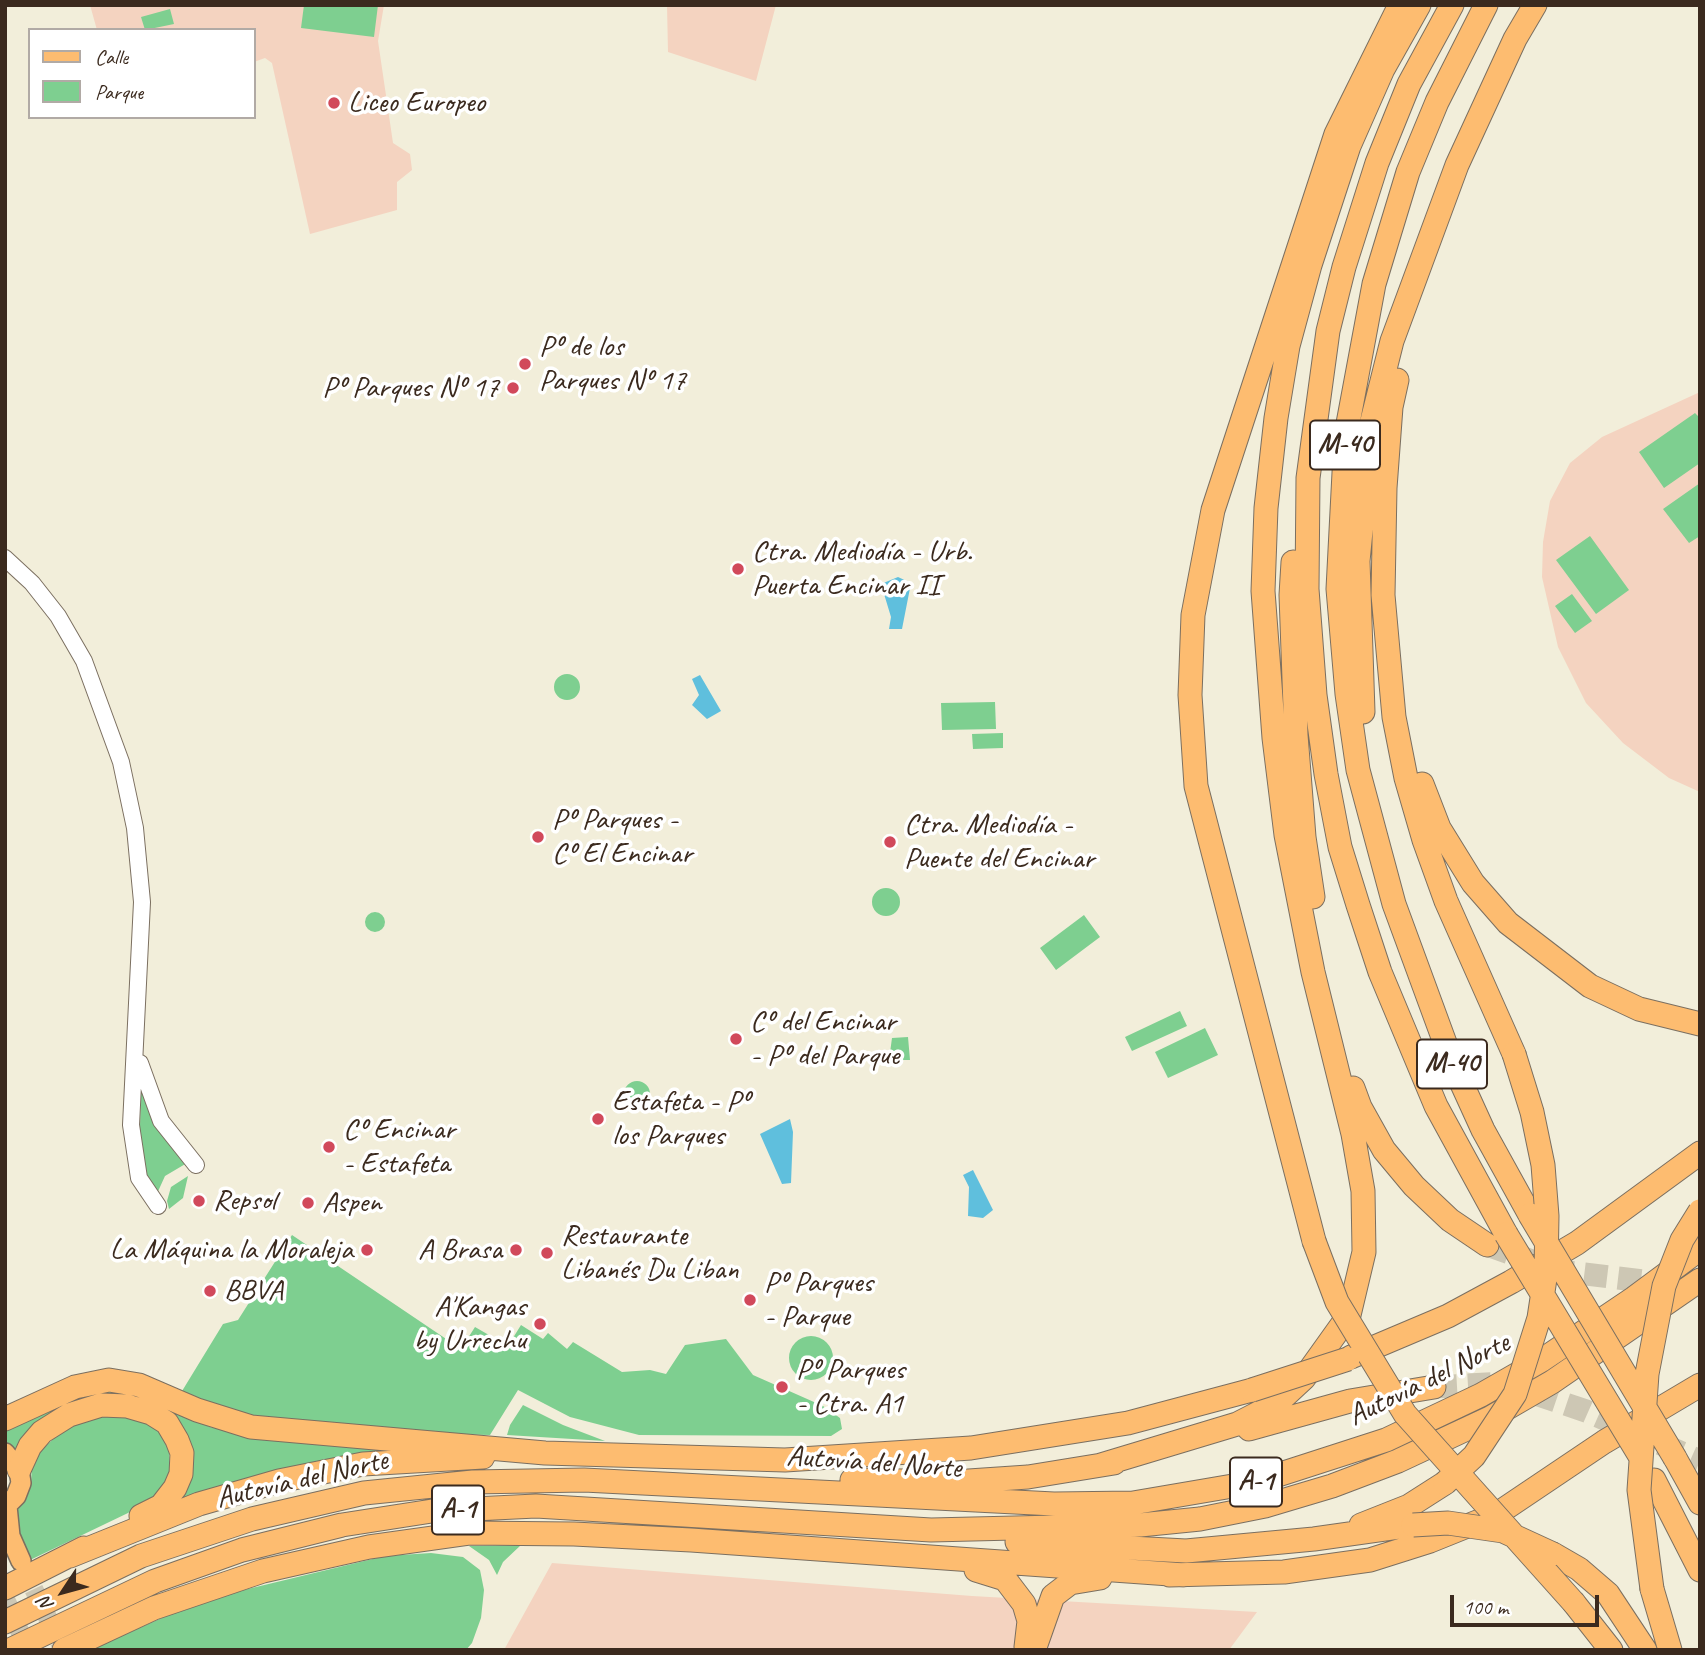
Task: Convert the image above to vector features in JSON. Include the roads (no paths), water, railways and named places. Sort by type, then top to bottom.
[{"type":"highway","points":[[1400,5],[1336,134],[1213,510],[1193,615],[1190,695],[1196,786],[1314,1241],[1336,1302],[1405,1414],[1574,1604],[1611,1650]]},
{"type":"highway","points":[[1101,1465],[1237,1424],[1276,1404],[1304,1378],[1349,1315],[1364,1252],[1363,1191],[1359,1168],[1313,972],[1286,835],[1274,738],[1263,591],[1266,508],[1276,418],[1288,346],[1310,265],[1349,146],[1383,69],[1419,5]]},
{"type":"highway","name":"M-40","points":[[1452,5],[1409,84],[1377,163],[1344,267],[1328,331],[1308,478],[1307,589],[1315,695],[1325,774],[1340,847],[1380,972],[1436,1106],[1497,1240],[1654,1480],[1700,1570]]},
{"type":"highway","name":"M-40","points":[[1486,5],[1437,102],[1408,172],[1374,284],[1346,434],[1338,589],[1347,694],[1358,769],[1394,904],[1452,1062],[1483,1130],[1530,1215],[1700,1503]]},
{"type":"highway","points":[[1394,904],[1396,885],[1372,784],[1362,708],[1358,561],[1372,421],[1392,341],[1471,132],[1515,39],[1535,5]]},
{"type":"highway","points":[[1314,1539],[1409,1506],[1445,1483],[1474,1456],[1515,1394],[1539,1318],[1546,1272],[1547,1216],[1543,1165],[1532,1112],[1514,1054],[1446,901],[1424,840],[1406,778],[1394,717],[1383,595],[1391,407],[1420,271]]},
{"type":"highway","points":[[1308,478],[1298,492],[1291,596],[1296,735],[1304,837],[1324,973],[1340,1050],[1360,1107],[1384,1150],[1432,1203],[1497,1240]]},
{"type":"highway","points":[[1388,656],[1414,764],[1439,828],[1473,883],[1508,923],[1590,986],[1639,1009],[1700,1024]]},
{"type":"highway","points":[[5,1419],[58,1394],[109,1380],[139,1385],[197,1410],[251,1427],[545,1453],[785,1460],[911,1454],[1005,1443],[1128,1423],[1252,1390],[1348,1359],[1448,1316],[1511,1282],[1577,1243],[1700,1153]]},
{"type":"highway","points":[[1670,1650],[1652,1589],[1639,1490],[1647,1374],[1664,1286],[1682,1240],[1700,1211]]},
{"type":"highway","name":"Autovía del Norte","points":[[5,1622],[141,1556],[252,1518],[364,1493],[473,1482],[584,1480],[1054,1504],[1133,1503],[1256,1482],[1386,1440],[1481,1395],[1542,1360],[1634,1298],[1700,1249]]},
{"type":"highway","name":"Autovía del Norte","points":[[10,1650],[155,1581],[242,1550],[342,1525],[432,1511],[536,1506],[931,1530],[1079,1528],[1200,1519],[1265,1506],[1332,1486],[1398,1461],[1490,1418],[1552,1382],[1700,1280]]},
{"type":"highway","points":[[1034,1650],[1048,1606],[1060,1589],[1070,1583],[1084,1579],[1284,1572],[1370,1560],[1430,1541],[1497,1514],[1604,1442],[1700,1385]]},
{"type":"highway","points":[[753,1487],[812,1479],[954,1482],[1028,1477],[1171,1451],[1350,1401],[1433,1387]]},
{"type":"highway","points":[[5,1426],[58,1394]]},
{"type":"highway","points":[[5,1588],[161,1506],[175,1488],[181,1474],[182,1453],[167,1423],[151,1413],[127,1406],[101,1405],[69,1415],[42,1432],[12,1462]]},
{"type":"highway","points":[[915,1443],[1005,1443]]},
{"type":"highway","points":[[70,1556],[199,1504],[279,1481],[362,1464],[545,1453]]},
{"type":"highway","points":[[931,1530],[987,1540],[1186,1551],[1314,1539],[1413,1525],[1448,1523],[1503,1531],[1553,1554],[1578,1569],[1608,1594],[1645,1650]]},
{"type":"highway","points":[[65,1650],[154,1608],[263,1571],[369,1548],[544,1539],[575,1534],[1184,1575]]},
{"type":"highway","points":[[908,1558],[983,1572],[1005,1579],[1024,1604],[1029,1621],[1026,1650]]},
{"type":"main road","points":[[12,1462],[21,1483],[16,1496],[6,1507],[10,1536],[21,1562]]},
{"type":"street","points":[[5,558],[32,583],[58,616],[84,661],[121,761],[135,828],[142,902],[131,1125],[135,1165],[143,1187],[158,1206]]},
{"type":"street","points":[[136,1040],[144,1082],[161,1121],[196,1165]]},
{"type":"water","points":[[898,577],[911,583],[902,629],[889,629],[891,617],[881,584]]},
{"type":"water","points":[[700,675],[721,711],[707,719],[692,705],[699,695],[692,679]]},
{"type":"water","points":[[790,1119],[793,1132],[791,1183],[782,1184],[760,1134]]},
{"type":"water","points":[[973,1170],[993,1210],[983,1218],[968,1216],[969,1187],[963,1175]]},
{"type":"tunnel","points":[[1487,1245],[1560,1271],[1668,1284]]},
{"type":"tunnel","points":[[1434,1387],[1503,1383],[1586,1411],[1700,1461]]},
{"type":"tunnel","points":[[21,1563],[60,1643]]},
{"type":"tunnel","points":[[5,1598],[28,1650]]},
{"type":"place","name":"Liceo Europeo","points":[[334,103]]},
{"type":"place","name":"Pº de los Parques Nº 17","points":[[525,364]]},
{"type":"place","name":"Pº Parques Nº 17","points":[[513,388]]},
{"type":"place","name":"Ctra. Mediodía - Urb. Puerta Encinar II","points":[[738,569]]},
{"type":"place","name":"Pº Parques - Cº El Encinar","points":[[538,837]]},
{"type":"place","name":"Ctra. Mediodía - Puente del Encinar","points":[[890,842]]},
{"type":"place","name":"Cº del Encinar - Pº del Parque","points":[[736,1039]]},
{"type":"place","name":"Estafeta - Pº los Parques","points":[[598,1119]]},
{"type":"place","name":"Cº Encinar - Estafeta","points":[[329,1147]]},
{"type":"place","name":"Repsol","points":[[199,1201]]},
{"type":"place","name":"Aspen","points":[[308,1203]]},
{"type":"place","name":"La Máquina la Moraleja","points":[[367,1250]]},
{"type":"place","name":"A Brasa","points":[[516,1250]]},
{"type":"place","name":"Restaurante Libanés Du Liban","points":[[547,1253]]},
{"type":"place","name":"BBVA","points":[[210,1291]]},
{"type":"place","name":"Pº Parques - Parque","points":[[750,1300]]},
{"type":"place","name":"A'Kangas by Urrechu","points":[[540,1324]]},
{"type":"place","name":"Pº Parques - Ctra. A1","points":[[782,1387]]}]
